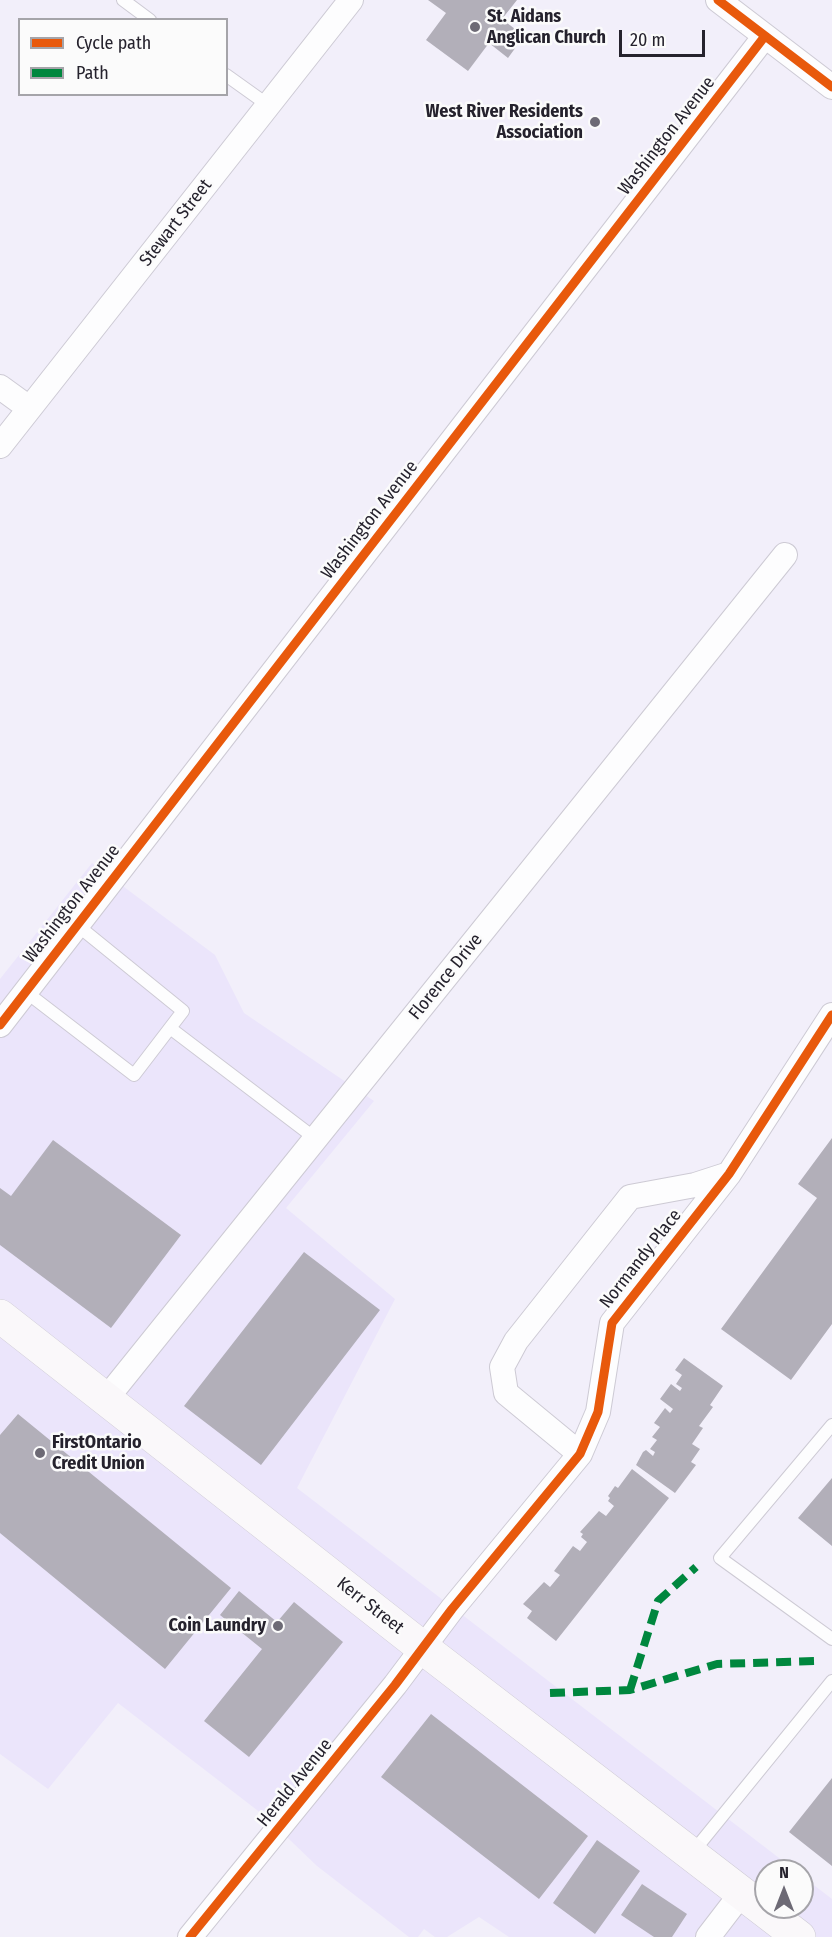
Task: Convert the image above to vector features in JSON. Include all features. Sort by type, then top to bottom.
[{"type":"main road","name":"Kerr Street","points":[[0,1316],[423,1648],[799,1937]]},
{"type":"street","name":"Stewart Street","points":[[0,446],[351,0]]},
{"type":"street","points":[[718,0],[832,87]]},
{"type":"street","name":"Washington Avenue","points":[[0,1024],[765,36]]},
{"type":"street","points":[[0,387],[29,408]]},
{"type":"street","name":"Florence Drive","points":[[106,1399],[785,555]]},
{"type":"street","name":"Normandy Place","points":[[423,1648],[452,1609],[580,1454],[598,1412],[612,1323],[729,1174],[832,1015]]},
{"type":"street","name":"Normandy Place","points":[[580,1454],[506,1393],[502,1367],[516,1341],[630,1197],[695,1185],[729,1174]]},
{"type":"street","name":"Herald Avenue","points":[[190,1937],[423,1648]]},
{"type":"street","points":[[708,1937],[741,1894]]},
{"type":"lane","points":[[123,0],[147,18]]},
{"type":"lane","points":[[228,76],[268,105]]},
{"type":"lane","points":[[26,992],[134,1075],[183,1011],[77,925]]},
{"type":"lane","points":[[170,1028],[316,1139]]},
{"type":"lane","points":[[832,1425],[720,1558],[832,1638]]},
{"type":"lane","points":[[692,1854],[832,1681]]},
{"type":"shaded area","points":[[92,863],[215,955],[244,1013],[374,1101],[286,1208],[395,1299],[297,1488],[780,1859],[754,1859],[754,1919],[814,1919],[814,1885],[832,1899],[832,1937],[509,1937],[479,1917],[447,1937],[435,1937],[424,1929],[418,1937],[409,1937],[317,1866],[266,1817],[118,1703],[48,1789],[0,1754],[0,979]]},
{"type":"building","name":"St. Aidans Anglican Church","points":[[428,0],[517,0],[502,19],[524,36],[508,58],[489,43],[468,71],[426,40],[446,13]]},
{"type":"building","points":[[832,1138],[832,1324],[791,1380],[721,1329],[817,1198],[798,1184]]},
{"type":"building","points":[[53,1140],[181,1235],[111,1328],[0,1245],[0,1188],[11,1196]]},
{"type":"building","points":[[304,1252],[380,1310],[261,1465],[184,1406]]},
{"type":"building","points":[[684,1358],[723,1386],[710,1405],[713,1407],[699,1426],[703,1428],[692,1444],[700,1449],[691,1462],[696,1465],[675,1493],[636,1465],[643,1452],[646,1450],[653,1456],[655,1452],[650,1449],[657,1440],[652,1437],[660,1427],[654,1423],[665,1408],[670,1413],[673,1409],[660,1399],[671,1384],[680,1391],[682,1388],[676,1384],[682,1375],[675,1370]]},
{"type":"building","points":[[18,1414],[231,1588],[165,1669],[0,1533],[0,1435]]},
{"type":"building","points":[[632,1469],[669,1498],[556,1641],[527,1618],[532,1611],[523,1604],[544,1582],[550,1587],[560,1575],[554,1571],[573,1546],[580,1551],[587,1542],[581,1537],[583,1534],[580,1532],[599,1511],[606,1516],[614,1506],[608,1501],[610,1498],[608,1496],[615,1486],[618,1488]]},
{"type":"building","points":[[832,1478],[832,1546],[798,1518]]},
{"type":"building","points":[[239,1591],[277,1622],[294,1602],[343,1642],[249,1757],[204,1721],[262,1649],[220,1615]]},
{"type":"building","points":[[431,1714],[588,1836],[539,1899],[381,1777]]},
{"type":"building","points":[[832,1778],[832,1866],[789,1832]]},
{"type":"building","points":[[597,1840],[640,1871],[595,1934],[553,1903]]},
{"type":"building","points":[[642,1884],[687,1914],[672,1937],[654,1937],[621,1915]]},
{"type":"marked path","points":[[630,1690],[658,1601],[696,1567]]},
{"type":"marked path","points":[[550,1693],[630,1690],[717,1664],[814,1661]]},
{"type":"cycle path","points":[[718,0],[832,87]]},
{"type":"cycle path","points":[[0,1025],[765,36]]},
{"type":"cycle path","points":[[190,1937],[395,1685],[452,1609],[580,1454],[598,1412],[612,1323],[729,1174],[832,1015]]},
{"type":"place","name":"St. Aidans Anglican Church","points":[[475,27]]},
{"type":"place","name":"West River Residents Association","points":[[595,122]]},
{"type":"place","name":"FirstOntario Credit Union","points":[[40,1453]]},
{"type":"place","name":"Coin Laundry","points":[[278,1626]]}]
